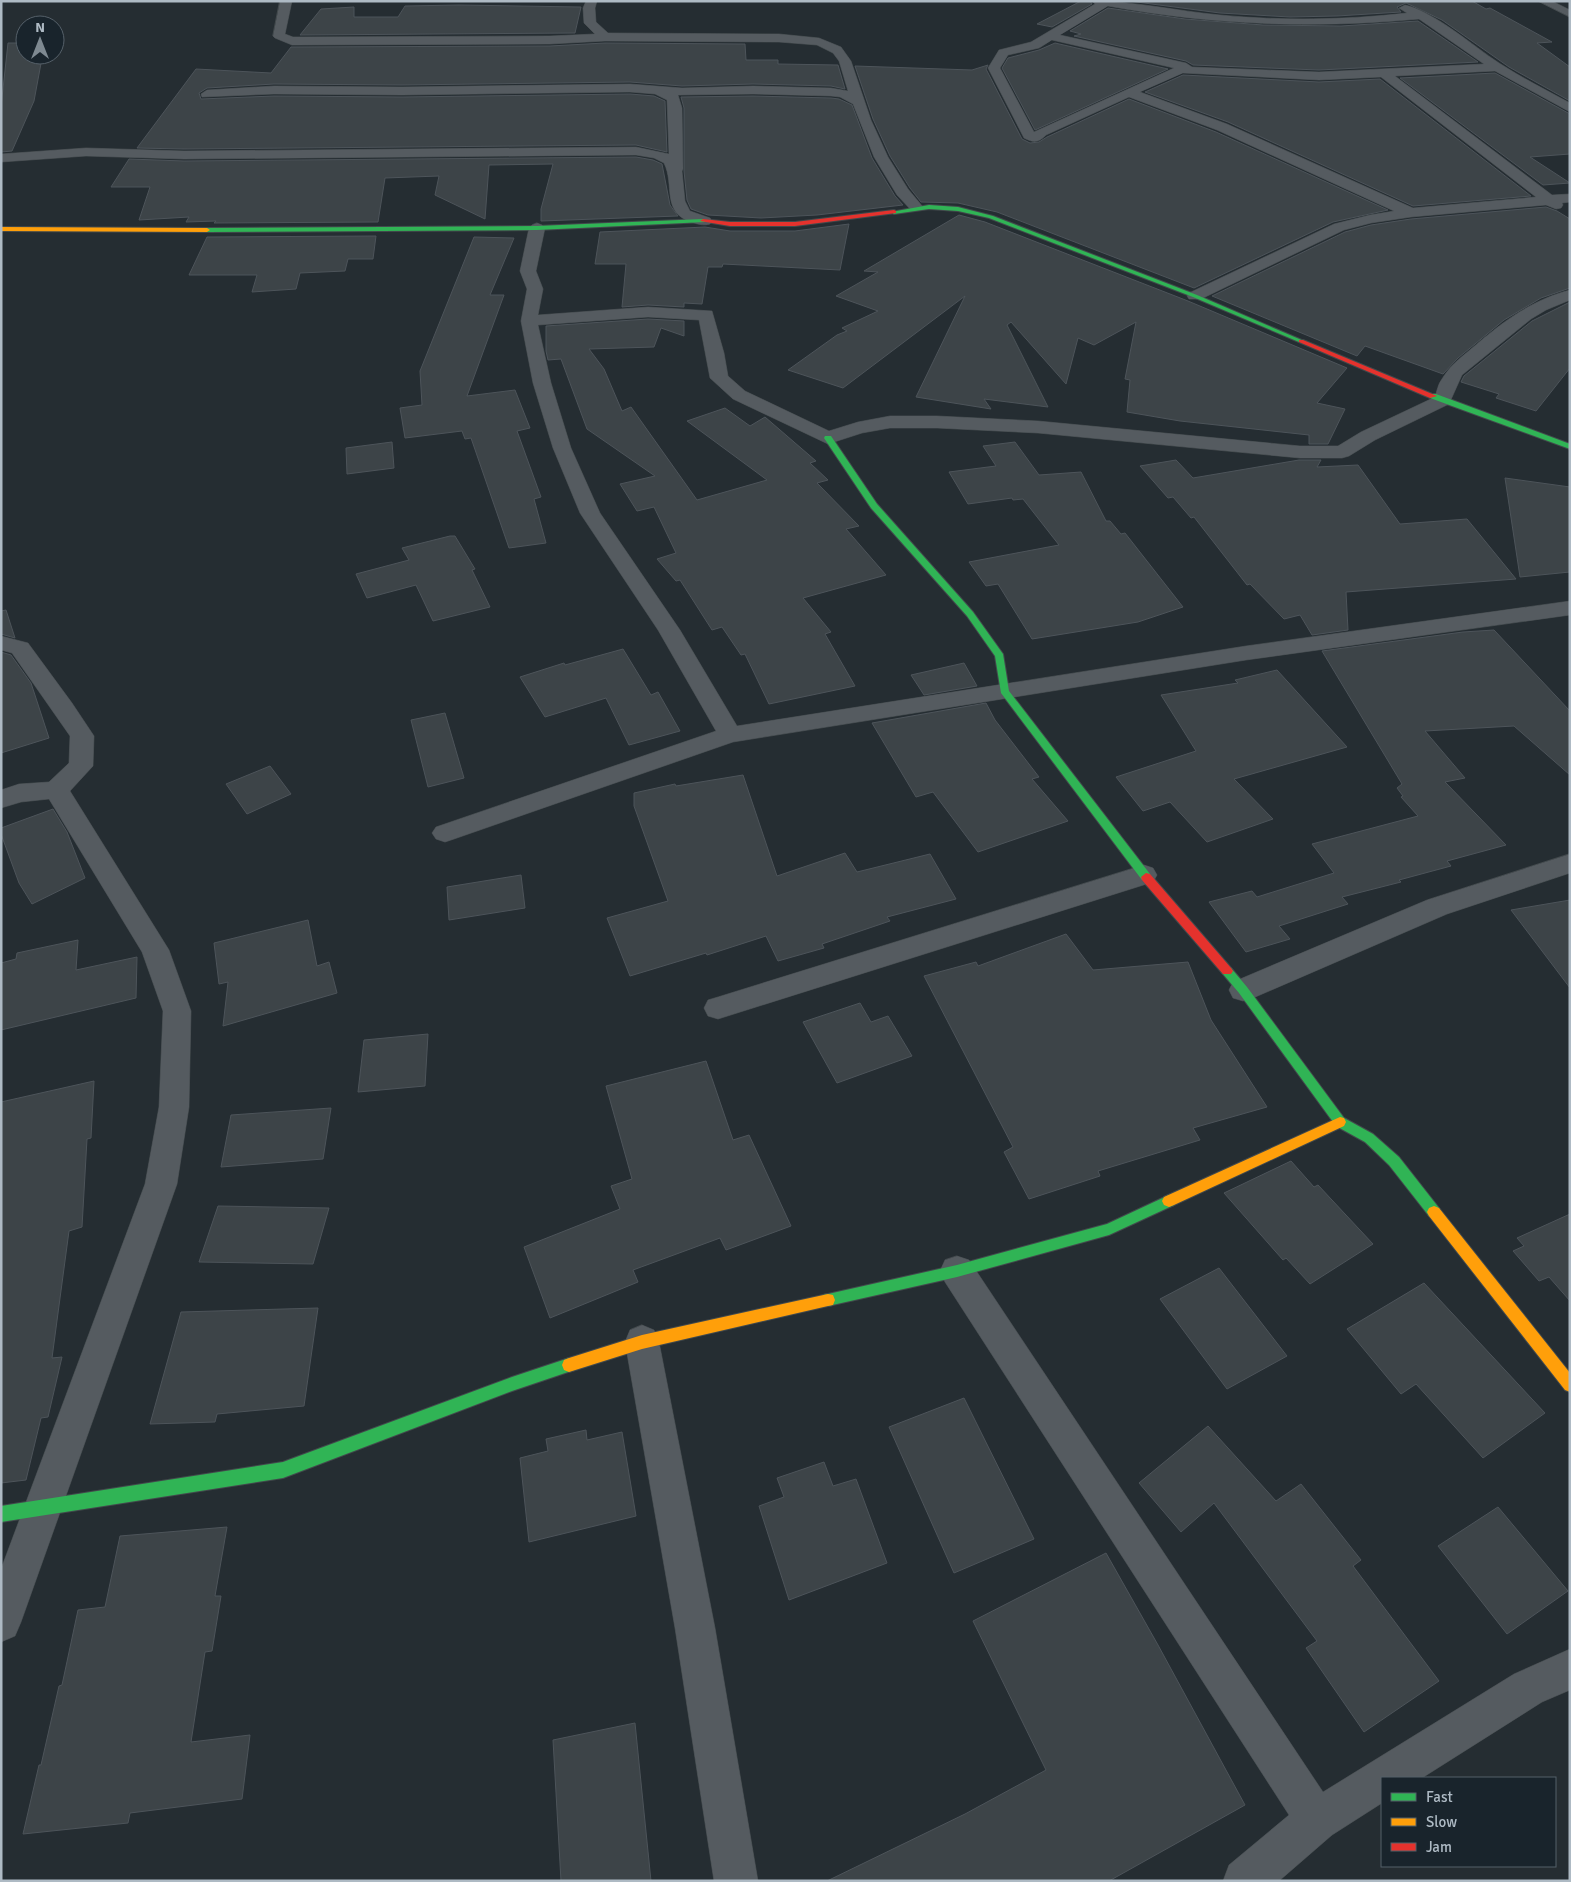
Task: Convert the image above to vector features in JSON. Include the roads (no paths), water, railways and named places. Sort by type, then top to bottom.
[{"type":"street","points":[[286,1],[279,36],[292,41],[550,40],[605,37],[779,38],[819,42],[837,50],[845,61],[858,102],[879,156],[907,198],[916,207]]},
{"type":"street","points":[[592,1],[590,22],[605,37]]},
{"type":"street","points":[[1390,1],[1421,15],[1497,67],[1570,108]]},
{"type":"street","points":[[1543,1],[1570,14]]},
{"type":"street","points":[[1186,67],[1040,132],[1035,138],[1029,135],[994,68],[1003,53],[1035,45],[1101,2],[1167,12],[1293,22],[1353,22],[1421,15]]},
{"type":"street","points":[[1050,36],[1186,67],[1185,70],[1319,76],[1497,67]]},
{"type":"street","points":[[1385,74],[1549,200],[1570,214]]},
{"type":"street","points":[[207,94],[274,90],[441,91],[630,88],[660,91],[753,90],[831,92],[844,94],[858,102]]},
{"type":"street","points":[[660,91],[673,98],[675,108],[678,204],[685,214],[705,222]]},
{"type":"street","points":[[1130,92],[1222,127],[1411,213]]},
{"type":"street","points":[[1,158],[86,152],[193,155],[636,152],[665,157],[676,169]]},
{"type":"street","points":[[1195,296],[1340,227],[1370,219],[1411,213],[1570,198]]},
{"type":"street","points":[[1,228],[94,231],[537,228],[705,222],[795,224],[863,216],[916,207],[942,206],[991,217],[1195,296],[1443,400],[1570,447]]},
{"type":"street","points":[[537,228],[528,271],[535,289],[529,321],[542,382],[562,448],[590,512],[669,630],[730,735]]},
{"type":"street","points":[[828,438],[858,428],[890,422],[936,422],[1038,428],[1300,452],[1342,452],[1368,436],[1443,400],[1449,382],[1456,371],[1534,308],[1557,297],[1570,295]]},
{"type":"street","points":[[529,321],[648,312],[706,315],[719,378],[739,395],[828,438],[874,506],[970,614],[1000,656],[1004,691],[1144,875],[1242,990],[1340,1122],[1369,1138],[1394,1161],[1570,1385]]},
{"type":"street","points":[[445,832],[730,735],[1255,651],[1570,608]]},
{"type":"street","points":[[1,643],[20,648],[82,736],[81,766],[56,790],[19,793],[1,799]]},
{"type":"street","points":[[1,1622],[160,1184],[174,1107],[177,1011],[155,950],[56,790]]},
{"type":"street","points":[[1242,990],[1437,907],[1570,863]]},
{"type":"street","points":[[718,1008],[1144,875]]},
{"type":"street","points":[[1,1514],[283,1470],[512,1384],[642,1342],[957,1272],[1109,1229],[1340,1122]]},
{"type":"street","points":[[957,1272],[1317,1820]]},
{"type":"street","points":[[642,1342],[695,1628],[736,1881]]},
{"type":"street","points":[[1386,1777],[1528,1688],[1570,1669]]},
{"type":"street","points":[[1245,1881],[1317,1820],[1381,1780]]}]
